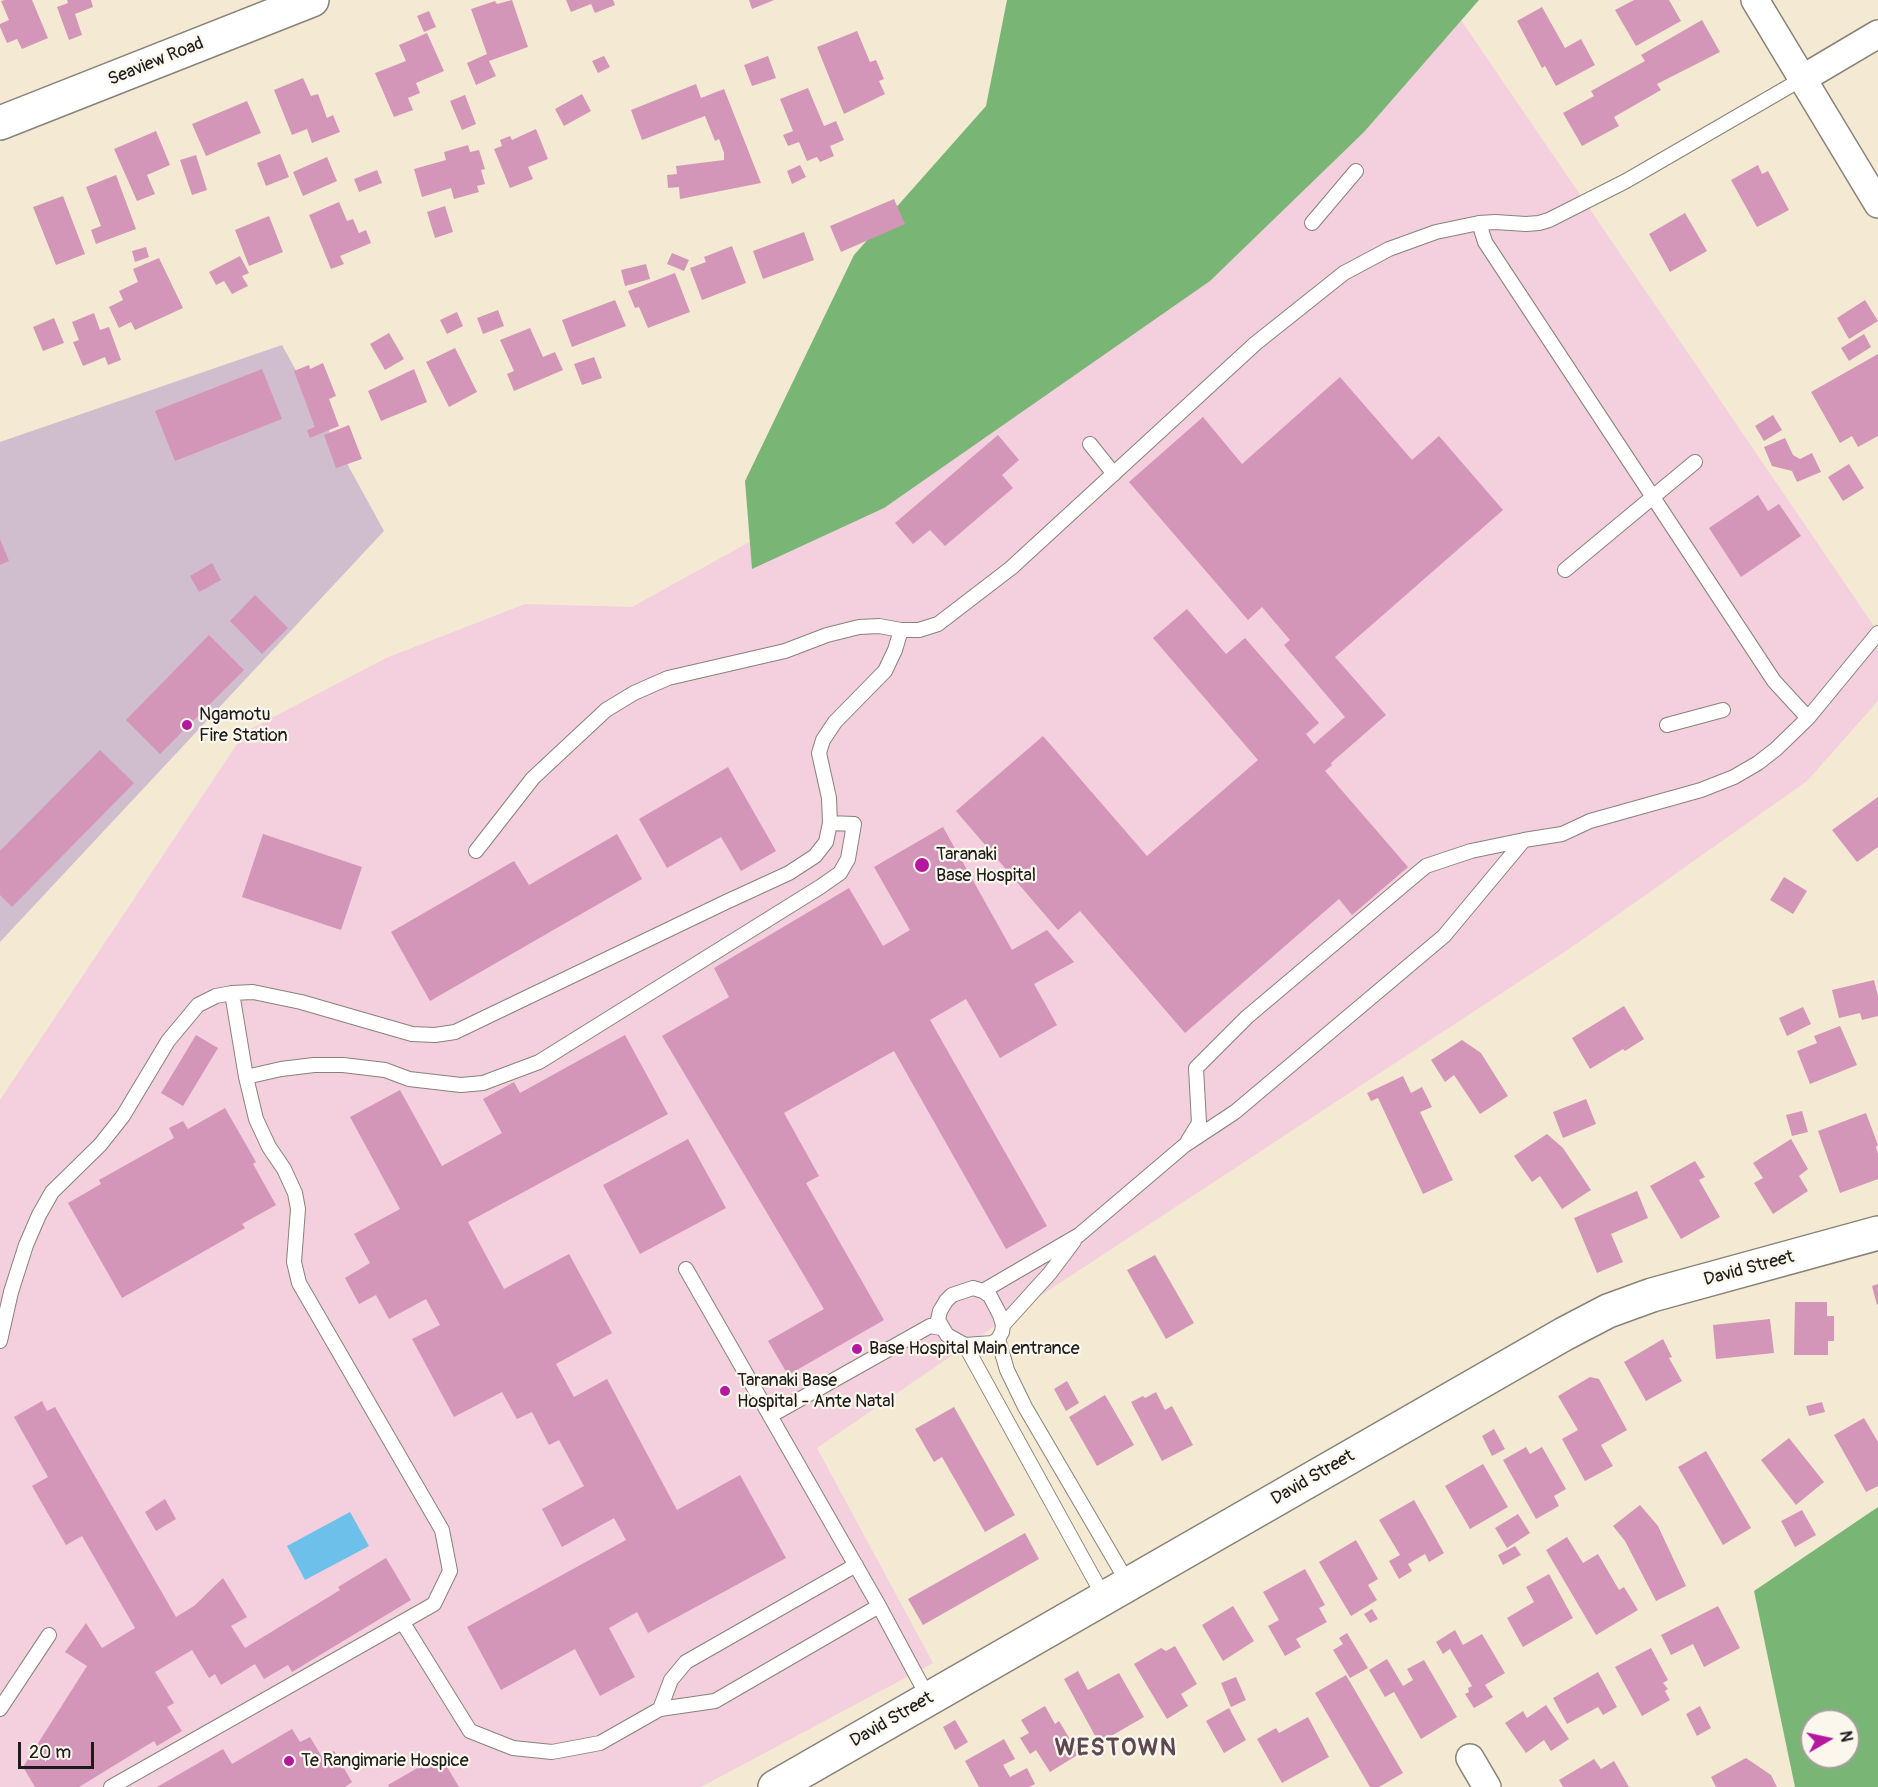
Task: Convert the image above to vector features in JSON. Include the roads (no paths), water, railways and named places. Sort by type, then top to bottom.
[{"type":"street","name":"Seaview Road","points":[[0,123],[312,0]]},
{"type":"street","points":[[1755,0],[1878,204]]},
{"type":"street","points":[[1802,79],[1878,34]]},
{"type":"street","name":"David Street","points":[[775,1787],[1116,1590],[1608,1311],[1652,1295],[1878,1233]]},
{"type":"street","points":[[1470,1758],[1486,1787]]},
{"type":"lane","points":[[476,851],[533,778],[606,710],[634,693],[668,678],[785,651],[827,635],[859,627],[879,626],[919,630],[938,624],[1011,568],[1256,342],[1344,273],[1389,249],[1436,232],[1479,223],[1526,224],[1549,220],[1626,181],[1802,79]]},
{"type":"lane","points":[[1312,223],[1356,171]]},
{"type":"lane","points":[[1479,223],[1485,242],[1774,681],[1808,718]]},
{"type":"lane","points":[[1090,444],[1114,474]]},
{"type":"lane","points":[[1566,570],[1695,462]]},
{"type":"lane","points":[[0,1341],[11,1292],[27,1245],[39,1215],[52,1192],[100,1145],[123,1116],[168,1041],[198,1005],[216,996],[253,992],[412,1034],[435,1035],[454,1032],[789,873],[815,856],[826,842],[830,822],[829,798],[819,753],[823,740],[835,722],[885,671],[901,630]]},
{"type":"lane","points":[[1185,1145],[1199,1123],[1196,1068],[1247,1017],[1426,866],[1471,851],[1562,834],[1590,821],[1701,790],[1734,777],[1776,749],[1808,718],[1878,633]]},
{"type":"lane","points":[[1667,725],[1723,710]]},
{"type":"lane","points":[[246,1077],[281,1069],[314,1065],[343,1065],[385,1070],[410,1078],[461,1085],[483,1083],[539,1062],[840,873],[849,859],[854,824],[830,822]]},
{"type":"lane","points":[[983,1291],[1079,1235],[1185,1145],[1235,1112],[1444,936],[1524,840]]},
{"type":"lane","points":[[111,1787],[434,1604],[450,1572],[442,1530],[299,1283],[294,1262],[298,1209],[296,1193],[269,1147],[256,1119],[246,1077],[232,993]]},
{"type":"lane","points":[[1003,1325],[1050,1273],[1079,1235]]},
{"type":"lane","points":[[686,1269],[879,1606],[929,1699]]},
{"type":"lane","points":[[973,1288],[983,1291],[996,1305],[1003,1325],[998,1340],[1006,1370],[1116,1590],[965,1345],[947,1335],[941,1328],[938,1320],[946,1300],[962,1291],[973,1288]]},
{"type":"lane","points":[[770,1416],[930,1326],[941,1328]]},
{"type":"lane","points":[[965,1345],[984,1344],[998,1340]]},
{"type":"lane","points":[[660,1709],[671,1680],[686,1662],[855,1565]]},
{"type":"lane","points":[[403,1623],[470,1731],[513,1748],[552,1752],[600,1743],[660,1709],[715,1701],[879,1606]]},
{"type":"lane","points":[[0,1709],[49,1635]]},
{"type":"water","points":[[350,1512],[369,1546],[305,1580],[287,1546]]},
{"type":"place","name":"Ngamotu Fire Station","points":[[187,725]]},
{"type":"place","name":"Taranaki Base Hospital","points":[[922,865]]},
{"type":"place","name":"Base Hospital Main entrance","points":[[857,1349]]},
{"type":"place","name":"Taranaki Base Hospital - Ante Natal","points":[[725,1391]]},
{"type":"place","name":"Te Rangimarie Hospice","points":[[289,1761]]},
{"type":"district","name":"WESTOWN","points":[[1116,1749]]}]
